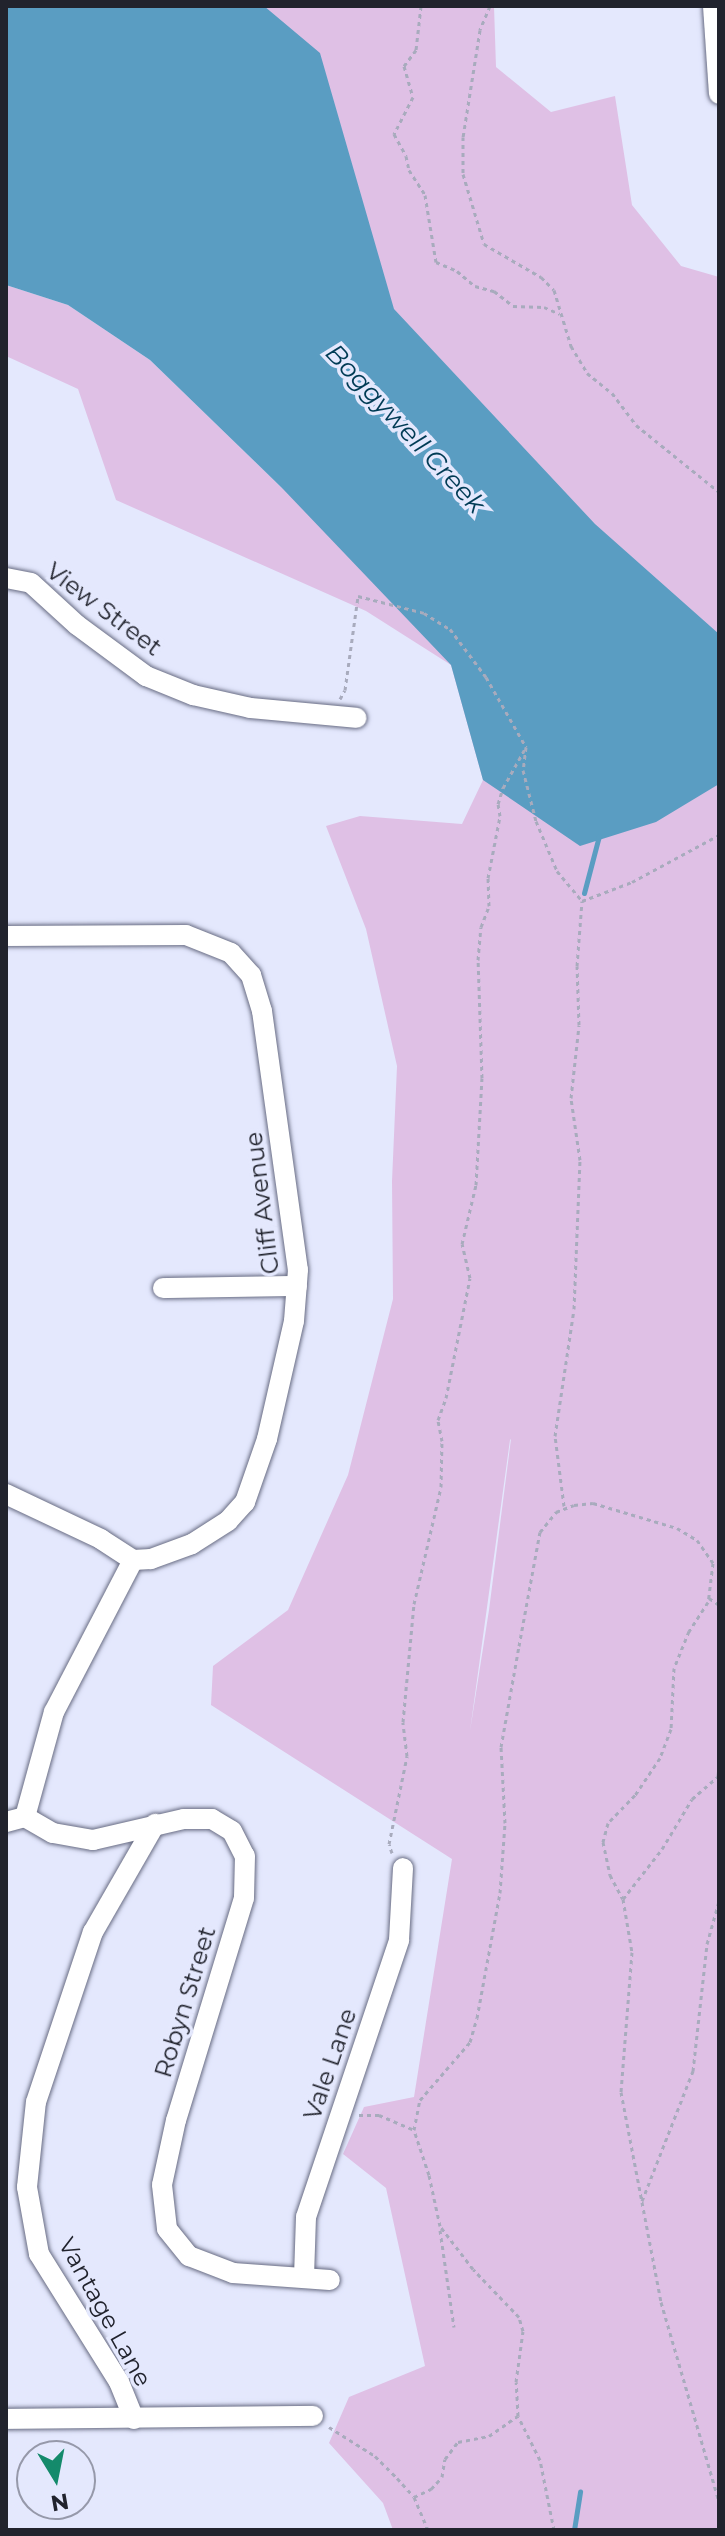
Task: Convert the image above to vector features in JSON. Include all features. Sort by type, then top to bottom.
[{"type":"street","points":[[713,6],[719,94]]},
{"type":"street","name":"View Street","points":[[6,578],[31,583],[77,625],[146,676],[193,695],[250,708],[357,718]]},
{"type":"street","name":"Cliff Avenue","points":[[6,936],[186,935],[231,953],[251,975],[262,1011],[298,1250],[294,1321],[274,1409],[245,1502],[228,1521],[192,1544],[151,1559],[133,1560]]},
{"type":"street","points":[[163,1288],[297,1286]]},
{"type":"street","points":[[6,1494],[101,1539],[133,1560],[54,1712],[15,1820]]},
{"type":"street","name":"Robyn Street","points":[[15,1820],[53,1833],[93,1840],[155,1824],[212,1819],[232,1831],[245,1856],[244,1898],[173,2133],[162,2185],[167,2229],[189,2256],[233,2273],[330,2280]]},
{"type":"street","name":"Vantage Lane","points":[[134,2419],[119,2382],[39,2254],[27,2187],[36,2102],[93,1932],[155,1824]]},
{"type":"street","name":"Vale Lane","points":[[304,2277],[306,2217],[322,2160],[343,2114],[399,1940],[403,1868]]},
{"type":"street","points":[[6,2419],[313,2416]]},
{"type":"path","points":[[421,6],[416,50],[404,66],[413,97],[394,134],[406,156],[409,170],[425,195],[436,262],[457,271],[475,286],[494,291],[513,306],[544,307],[560,314]]},
{"type":"path","points":[[490,6],[480,30],[468,94],[463,174],[484,244],[541,277],[554,290],[571,346],[587,373],[612,393],[636,425],[719,492]]},
{"type":"path","points":[[329,715],[345,690],[358,596],[424,613],[450,629],[486,677],[526,747],[523,770],[536,821],[557,871],[582,901],[577,966],[579,1025],[571,1098],[580,1160],[574,1309],[555,1436],[564,1506]]},
{"type":"path","points":[[403,1868],[393,1857],[389,1844],[407,1756],[403,1722],[414,1604],[441,1487],[442,1441],[438,1420],[446,1398],[470,1278],[462,1244],[476,1185],[482,1078],[478,960],[481,927],[489,906],[488,878],[500,816],[498,804],[503,788],[526,747]]},
{"type":"path","points":[[582,901],[632,882],[719,835]]},
{"type":"path","points":[[454,2327],[440,2226],[429,2175],[414,2130],[420,2100],[470,2042],[477,2018],[500,1893],[505,1823],[501,1747],[540,1532],[564,1506],[593,1503],[677,1528],[697,1540],[713,1563],[709,1598],[689,1631],[674,1668],[671,1729],[660,1758],[635,1795],[608,1823],[603,1842],[610,1875],[623,1899],[632,1952],[621,2092],[661,2302],[719,2501]]},
{"type":"path","points":[[709,1598],[719,1605]]},
{"type":"path","points":[[623,1899],[662,1849],[692,1799],[719,1776],[719,1766]]},
{"type":"path","points":[[642,2201],[693,2071],[707,1944],[719,1901]]},
{"type":"path","points":[[343,2114],[379,2115],[414,2130]]},
{"type":"path","points":[[440,2226],[462,2257],[519,2317],[523,2331],[516,2382],[518,2416],[540,2460],[554,2530]]},
{"type":"path","points":[[313,2416],[375,2456],[414,2497],[428,2530]]},
{"type":"path","points":[[414,2497],[431,2489],[442,2477],[445,2459],[458,2442],[489,2436],[518,2416]]},
{"type":"shaded area","points":[[58,6],[494,6],[496,67],[551,112],[615,96],[632,205],[681,266],[719,277],[719,2530],[393,2530],[383,2503],[329,2443],[349,2397],[425,2366],[386,2188],[343,2154],[364,2107],[414,2097],[452,1859],[211,1705],[213,1666],[288,1610],[348,1475],[393,1299],[392,1181],[397,1066],[366,929],[326,826],[360,816],[462,824],[483,780],[451,665],[366,611],[116,500],[78,389],[6,356],[6,285],[68,305],[150,360],[283,489]],"holes":[[[511,1439],[489,1610],[470,1731]]]},
{"type":"water","points":[[6,6],[264,6],[320,53],[394,309],[595,524],[719,634],[719,784],[656,822],[580,846],[483,780],[451,665],[283,489],[150,360],[68,305],[6,285]]},
{"type":"waterway","name":"Boggywell Creek","points":[[584,893],[599,836]]},
{"type":"waterway","name":"Boggywell Creek","points":[[574,2530],[580,2491]]}]
